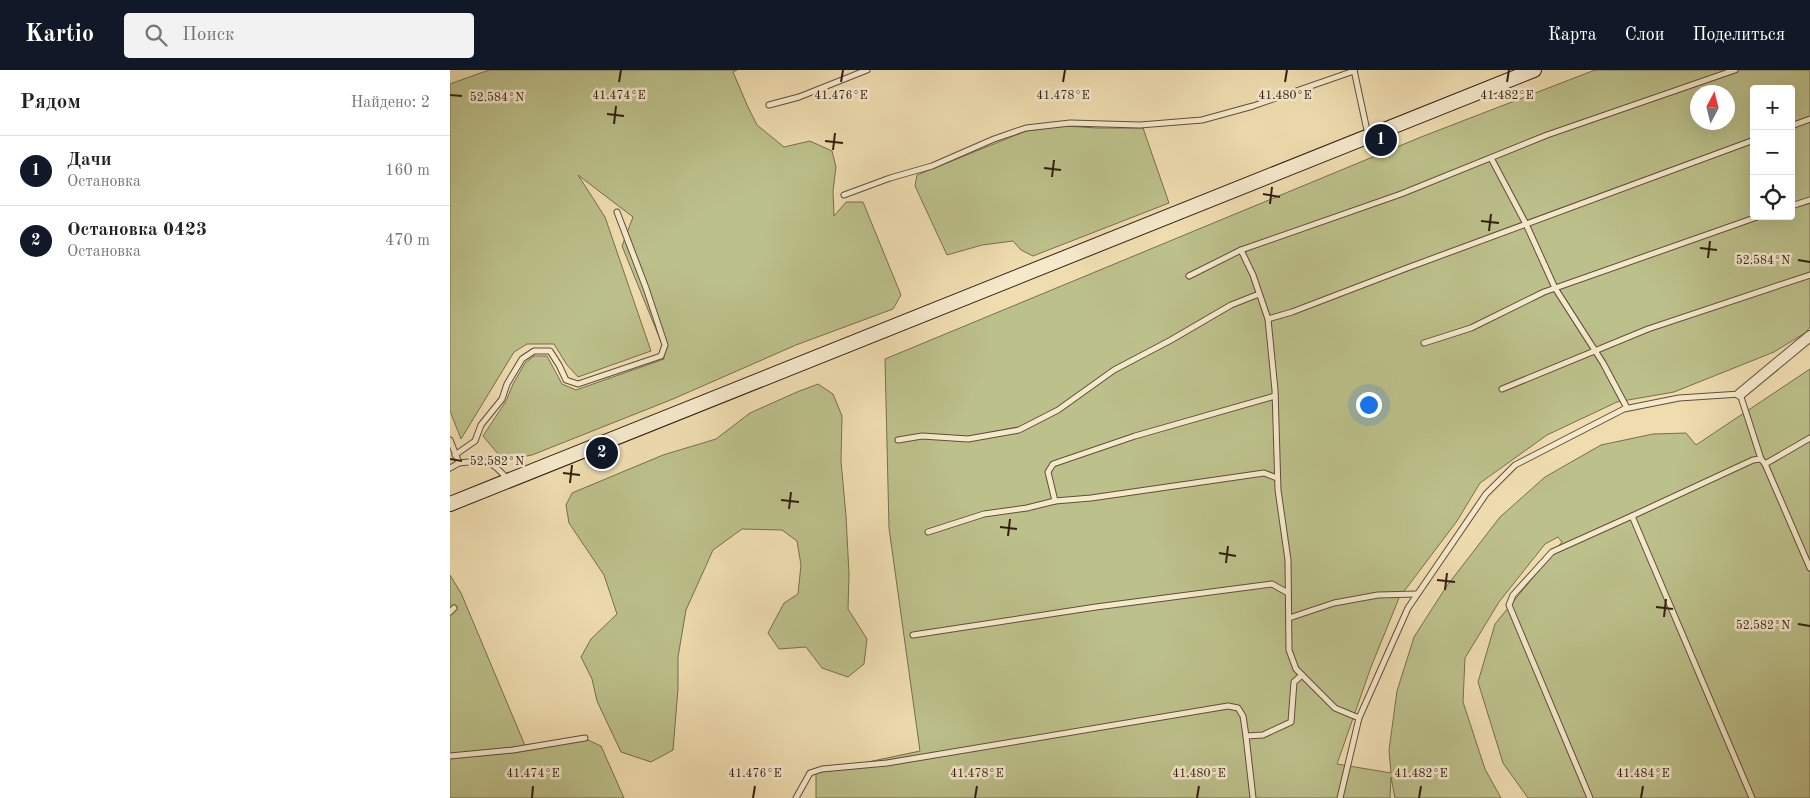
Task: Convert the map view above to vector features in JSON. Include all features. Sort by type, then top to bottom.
[{"type":"main road","points":[[450,504],[1534,70]]},
{"type":"street","points":[[1740,394],[1810,336]]},
{"type":"lane","points":[[769,105],[799,97],[867,70]]},
{"type":"lane","points":[[1189,276],[1241,250],[1401,194],[1547,135],[1735,70]]},
{"type":"lane","points":[[844,195],[890,178],[932,166],[994,139],[1026,128],[1070,123],[1140,125],[1202,120],[1253,106],[1354,71],[1368,136]]},
{"type":"lane","points":[[1795,125],[1810,119]]},
{"type":"lane","points":[[1268,319],[1292,312],[1750,141]]},
{"type":"lane","points":[[1491,158],[1526,224],[1555,288],[1595,349],[1627,408]]},
{"type":"lane","points":[[1795,205],[1810,200]]},
{"type":"lane","points":[[455,455],[475,441],[481,426],[502,399],[522,358],[534,350],[550,351],[566,380],[578,384],[661,356],[665,345],[617,212]]},
{"type":"lane","points":[[1424,342],[1471,328],[1544,292],[1750,220]]},
{"type":"lane","points":[[1241,250],[1268,319],[1275,396],[1278,490],[1288,560],[1289,650],[1296,668],[1335,708],[1359,718]]},
{"type":"lane","points":[[1502,389],[1595,349],[1648,329],[1810,275]]},
{"type":"lane","points":[[898,440],[922,436],[968,439],[1019,430],[1058,410],[1114,370],[1231,305],[1259,294]]},
{"type":"lane","points":[[1340,798],[1359,718],[1408,608],[1417,594],[1486,494],[1515,465],[1580,430],[1627,408],[1679,398],[1740,394],[1761,459],[1765,464],[1810,568]]},
{"type":"lane","points":[[1055,501],[1048,472],[1053,464],[1135,436],[1275,396]]},
{"type":"lane","points":[[1765,464],[1810,438]]},
{"type":"lane","points":[[450,440],[459,462]]},
{"type":"lane","points":[[1590,798],[1509,605],[1513,595],[1552,552],[1753,460],[1761,459]]},
{"type":"lane","points":[[450,468],[459,462],[484,460],[497,467],[508,481]]},
{"type":"lane","points":[[928,532],[984,514],[1026,508],[1055,501],[1100,497],[1264,473],[1278,478]]},
{"type":"lane","points":[[1632,516],[1752,798]]},
{"type":"lane","points":[[913,635],[1096,607],[1272,584],[1288,592]]},
{"type":"lane","points":[[1289,618],[1334,603],[1378,595],[1417,594]]},
{"type":"lane","points":[[1246,736],[1263,735],[1291,722],[1294,682],[1302,674]]},
{"type":"lane","points":[[796,798],[810,773],[822,769],[887,763],[1228,706],[1238,708],[1243,716],[1253,798]]},
{"type":"lane","points":[[450,756],[513,750],[585,738]]},
{"type":"green space","points":[[489,70],[737,70],[733,72],[757,125],[784,147],[810,141],[832,151],[836,167],[833,191],[834,216],[846,202],[863,202],[901,295],[893,309],[796,345],[673,399],[532,455],[517,458],[499,455],[483,436],[506,401],[525,363],[534,356],[547,356],[562,384],[576,390],[664,359],[662,344],[622,246],[633,217],[578,175],[605,217],[651,351],[578,377],[567,365],[554,344],[527,344],[514,352],[461,439],[450,411],[450,84]]},
{"type":"green space","points":[[1595,70],[1810,70],[1810,327],[1805,333],[1774,352],[1674,392],[1617,402],[1547,435],[1480,483],[1457,521],[1399,598],[1371,667],[1337,764],[1391,773],[1389,750],[1397,691],[1414,637],[1446,587],[1500,517],[1545,477],[1601,445],[1653,434],[1686,433],[1696,445],[1810,369],[1810,798],[1528,798],[1503,763],[1478,682],[1495,624],[1562,542],[1558,537],[1545,544],[1499,602],[1465,658],[1463,702],[1485,769],[1501,798],[1395,798],[1391,777],[1390,798],[816,798],[816,773],[920,751],[889,528],[885,359],[1421,137]]},
{"type":"green space","points":[[1065,126],[1143,128],[1169,203],[1033,256],[1021,250],[1013,241],[982,245],[947,255],[915,186],[917,175],[1026,131]]},
{"type":"green space","points":[[818,384],[833,394],[842,416],[841,461],[849,574],[848,609],[867,639],[864,664],[848,677],[822,668],[806,647],[779,649],[768,633],[784,603],[798,594],[801,565],[797,541],[782,530],[742,529],[713,550],[686,610],[678,657],[678,689],[673,750],[651,762],[621,752],[597,701],[592,679],[581,657],[591,639],[617,614],[604,575],[569,523],[566,505],[572,493],[663,455],[716,439],[750,413]]},
{"type":"green space","points":[[450,575],[461,593],[526,748],[588,740],[601,746],[624,798],[450,798]]},
{"type":"place","name":"Дачи","points":[[1381,140]]},
{"type":"place","name":"Остановка 0423","points":[[602,453]]}]
